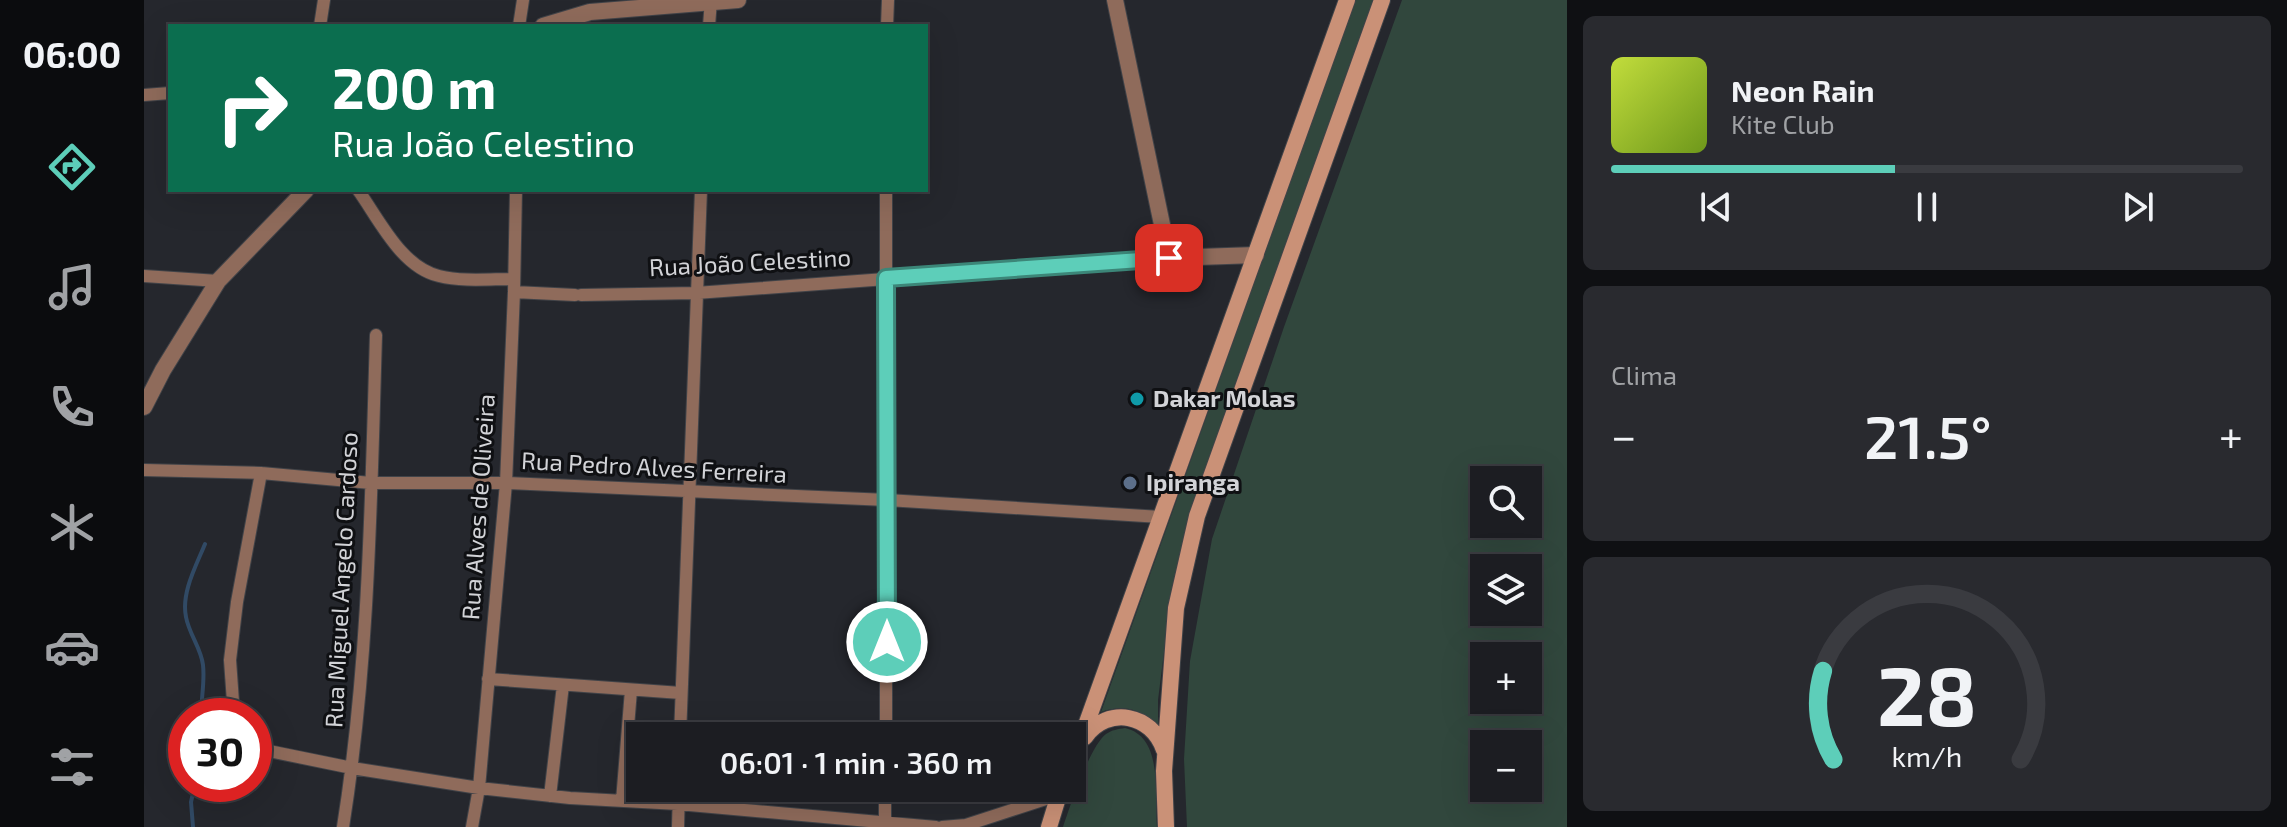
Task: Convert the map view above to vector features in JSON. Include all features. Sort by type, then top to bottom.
[{"type":"main road","points":[[1086,728],[1347,0]]},
{"type":"main road","points":[[1166,827],[1165,755],[1176,608],[1197,516],[1382,0]]},
{"type":"main road","points":[[1086,738],[1099,724],[1128,717],[1152,729],[1165,755]]},
{"type":"main road","points":[[1049,827],[1057,802]]},
{"type":"street","points":[[320,24],[324,0]]},
{"type":"street","points":[[519,24],[523,0]]},
{"type":"street","points":[[550,24],[590,12],[738,0]]},
{"type":"street","points":[[887,24],[888,0]]},
{"type":"street","points":[[1115,0],[1169,258]]},
{"type":"street","points":[[709,24],[711,1]]},
{"type":"street","points":[[144,95],[168,93]]},
{"type":"street","points":[[144,407],[218,281],[304,192]]},
{"type":"street","name":"Rua João Celestino","points":[[359,192],[405,256],[435,275],[578,295],[696,293],[1169,258],[1256,255]]},
{"type":"street","name":"Rua Alves de Oliveira","points":[[472,827],[479,788],[506,483],[516,192]]},
{"type":"street","points":[[680,722],[701,192]]},
{"type":"street","points":[[886,192],[886,722]]},
{"type":"street","points":[[144,276],[218,281]]},
{"type":"street","name":"Rua Miguel Angelo Cardoso","points":[[343,827],[352,768],[367,604],[376,335]]},
{"type":"street","name":"Rua Pedro Alves Ferreira","points":[[144,470],[261,473],[371,483],[506,483],[887,500],[1161,517]]},
{"type":"street","points":[[233,698],[230,660],[237,602],[261,473]]},
{"type":"street","points":[[488,679],[681,693]]},
{"type":"street","points":[[550,796],[563,685]]},
{"type":"street","points":[[622,801],[631,690]]},
{"type":"street","points":[[272,752],[479,788],[678,804],[885,826],[936,827]]},
{"type":"street","points":[[885,802],[885,826]]},
{"type":"street","points":[[942,827],[966,825],[1032,802]]},
{"type":"street","points":[[678,804],[678,827]]},
{"type":"green space","points":[[1355,0],[1374,0],[1213,449],[1169,612],[1158,700],[1158,726],[1145,716],[1124,708],[1101,712]]},
{"type":"green space","points":[[1402,0],[1567,0],[1567,827],[1187,827],[1184,759],[1190,661],[1212,539],[1284,327]]},
{"type":"green space","points":[[1125,728],[1137,733],[1146,743],[1154,768],[1157,827],[1063,827],[1072,802],[1086,802],[1086,767],[1100,741],[1113,731]]},
{"type":"waterway","points":[[202,698],[203,665],[185,608],[190,580],[205,544]]},
{"type":"waterway","points":[[191,802],[193,827]]},
{"type":"place","name":"Dakar Molas","points":[[1137,399]]},
{"type":"place","name":"Ipiranga","points":[[1130,483]]},
{"type":"route","points":[[887,642],[886,278],[1169,258]]}]
